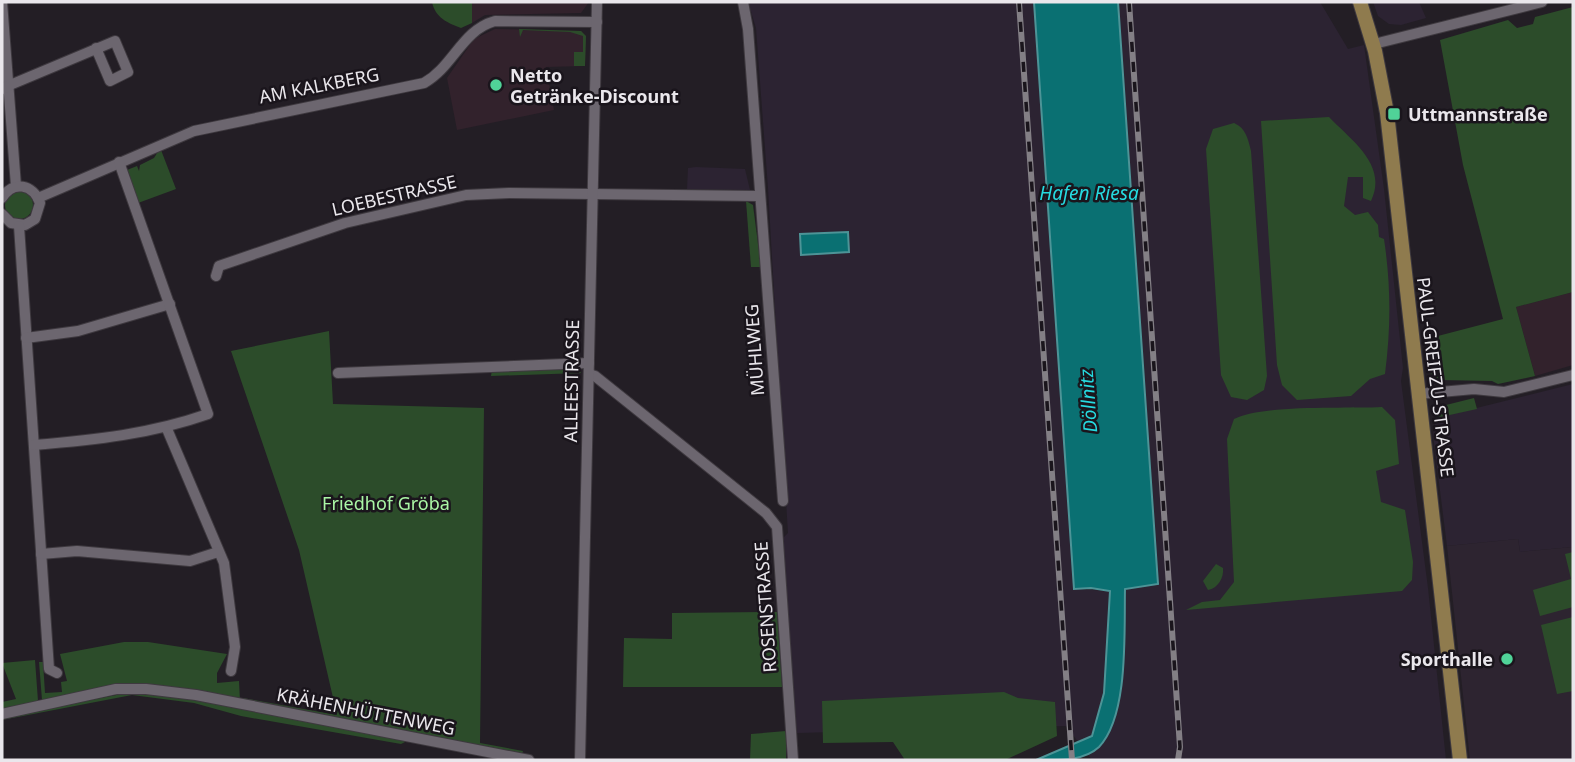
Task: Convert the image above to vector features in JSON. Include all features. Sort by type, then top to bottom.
[{"type":"main road","name":"PAUL-GREIFZU-STRASSE","points":[[1360,2],[1374,44],[1387,113],[1460,760]]},
{"type":"street","points":[[2,2],[6,87],[16,186]]},
{"type":"street","name":"ALLEESTRASSE","points":[[580,760],[597,2]]},
{"type":"street","name":"MÜHLWEG","points":[[743,2],[748,29],[758,196],[783,501]]},
{"type":"street","points":[[1374,44],[1518,5],[1542,2]]},
{"type":"street","name":"AM KALKBERG","points":[[38,198],[205,128],[424,83],[439,74],[470,34],[483,24],[495,21],[597,22]]},
{"type":"street","points":[[6,87],[96,48]]},
{"type":"street","points":[[34,445],[109,439],[167,429],[208,414],[119,162]]},
{"type":"street","points":[[2,198],[16,186],[29,188],[38,198],[38,214],[30,223],[19,226],[11,223],[2,214]]},
{"type":"street","name":"LOEBESTRASSE","points":[[216,276],[219,266],[310,234],[454,197],[509,192],[593,194]]},
{"type":"street","points":[[593,194],[758,196]]},
{"type":"street","points":[[19,226],[49,669],[57,673]]},
{"type":"street","points":[[26,338],[78,331],[170,304]]},
{"type":"street","points":[[338,373],[589,369]]},
{"type":"street","name":"ROSENSTRASSE","points":[[589,369],[766,513],[777,527],[793,760]]},
{"type":"street","points":[[1418,394],[1474,390],[1504,392],[1573,375]]},
{"type":"street","points":[[167,429],[224,564],[235,647],[231,671]]},
{"type":"street","points":[[41,554],[76,551],[190,561],[218,552]]},
{"type":"street","name":"KRÄHENHÜTTENWEG","points":[[2,714],[116,689],[146,689],[195,695],[529,760]]},
{"type":"shaded area","points":[[589,2],[581,13],[485,15],[472,23],[472,3],[458,3]]},
{"type":"shaded area","name":"Hafen Riesa","points":[[748,2],[1034,2],[1074,589],[1110,591],[1138,585],[1151,481],[1118,2],[1320,2],[1348,49],[1364,45],[1384,189],[1403,368],[1401,381],[1428,588],[1446,760],[1092,760],[1066,726],[797,733],[782,539],[788,533],[768,188],[756,28]]},
{"type":"shaded area","points":[[1373,2],[1419,2],[1426,18],[1401,25],[1389,24],[1378,16]]},
{"type":"shaded area","points":[[495,29],[581,31],[586,36],[585,66],[546,67],[554,110],[457,130],[447,78],[474,39]]},
{"type":"shaded area","points":[[688,168],[745,169],[750,190],[687,189]]},
{"type":"shaded area","points":[[1573,292],[1573,365],[1535,376],[1516,307]]},
{"type":"shaded area","points":[[1573,384],[1573,547],[1520,552],[1518,539],[1447,546],[1433,435],[1436,418]]},
{"type":"shaded area","points":[[1518,539],[1520,552],[1573,547],[1573,760],[1470,760],[1447,546]]},
{"type":"green space","points":[[432,2],[472,3],[472,23],[461,28],[451,24],[439,16]]},
{"type":"green space","points":[[1573,7],[1573,292],[1516,307],[1535,376],[1498,384],[1492,381],[1439,380],[1431,374],[1426,350],[1434,348],[1434,337],[1503,319],[1463,165],[1440,40],[1508,20],[1517,28],[1533,24],[1535,17]]},
{"type":"green space","points":[[519,29],[581,31],[586,36],[585,66],[574,66],[574,52],[583,52],[583,36],[570,32],[523,30],[520,37]]},
{"type":"green space","points":[[1329,117],[1365,154],[1375,176],[1371,201],[1363,198],[1363,177],[1348,177],[1344,206],[1355,215],[1368,212],[1378,225],[1379,237],[1384,239],[1389,290],[1387,357],[1385,374],[1370,379],[1351,396],[1297,400],[1282,385],[1277,365],[1261,121]]},
{"type":"green space","points":[[1234,123],[1244,131],[1251,151],[1267,376],[1264,390],[1247,400],[1231,397],[1221,375],[1206,149],[1213,129]]},
{"type":"green space","points":[[159,150],[176,189],[138,203],[127,170],[137,166],[139,171],[140,165],[154,158]]},
{"type":"green space","points":[[19,191],[29,195],[33,205],[29,215],[19,219],[9,215],[5,205],[9,195]]},
{"type":"green space","points":[[746,201],[753,205],[761,267],[751,267]]},
{"type":"green space","name":"Friedhof Gröba","points":[[329,331],[333,404],[484,408],[480,743],[523,751],[522,754],[244,702],[243,698],[337,715],[299,550],[231,351]]},
{"type":"green space","points":[[577,367],[581,373],[491,376],[492,370]]},
{"type":"green space","points":[[1474,398],[1477,409],[1436,418],[1446,405]]},
{"type":"green space","points":[[1382,407],[1395,420],[1399,464],[1376,471],[1381,502],[1405,510],[1413,562],[1412,580],[1402,591],[1186,610],[1202,602],[1220,600],[1234,582],[1227,439],[1234,419],[1247,414],[1285,409]]},
{"type":"green space","points":[[1573,552],[1573,607],[1540,616],[1533,590],[1571,579],[1565,554]]},
{"type":"green space","points":[[1216,564],[1223,568],[1220,582],[1208,590],[1203,581]]},
{"type":"green space","points":[[777,612],[782,687],[623,687],[624,638],[672,639],[672,613]]},
{"type":"green space","points":[[1573,617],[1573,691],[1557,694],[1541,625]]},
{"type":"green space","points":[[124,642],[148,642],[227,654],[217,673],[217,683],[239,681],[240,701],[165,687],[42,700],[39,662],[43,662],[45,693],[62,692],[61,682],[67,681],[60,654]]},
{"type":"green space","points":[[35,660],[38,701],[2,709],[2,702],[16,699],[2,663]]},
{"type":"green space","points":[[132,692],[194,699],[407,741],[401,744],[241,716],[194,703],[132,695],[2,720],[2,717]]},
{"type":"green space","points":[[1004,692],[1018,698],[1055,702],[1057,736],[1005,760],[905,760],[893,742],[823,743],[822,701]]},
{"type":"green space","points":[[786,731],[786,760],[750,760],[751,734]]},
{"type":"water","name":"Hafen Riesa","points":[[1034,2],[1118,2],[1158,584],[1125,589],[1123,672],[1116,715],[1109,733],[1093,752],[1061,760],[1036,760],[1092,736],[1104,693],[1110,591],[1074,589]]},
{"type":"water","points":[[848,232],[849,252],[801,255],[800,234]]},
{"type":"railway","points":[[1019,2],[1072,760]]},
{"type":"railway","points":[[1129,2],[1180,747],[1178,760]]},
{"type":"place","name":"Netto Getränke-Discount","points":[[496,85]]},
{"type":"place","name":"Uttmannstraße","points":[[1394,114]]},
{"type":"place","name":"Sporthalle","points":[[1507,659]]},
{"type":"water label","name":"Döllnitz","points":[[1088,401]]}]
